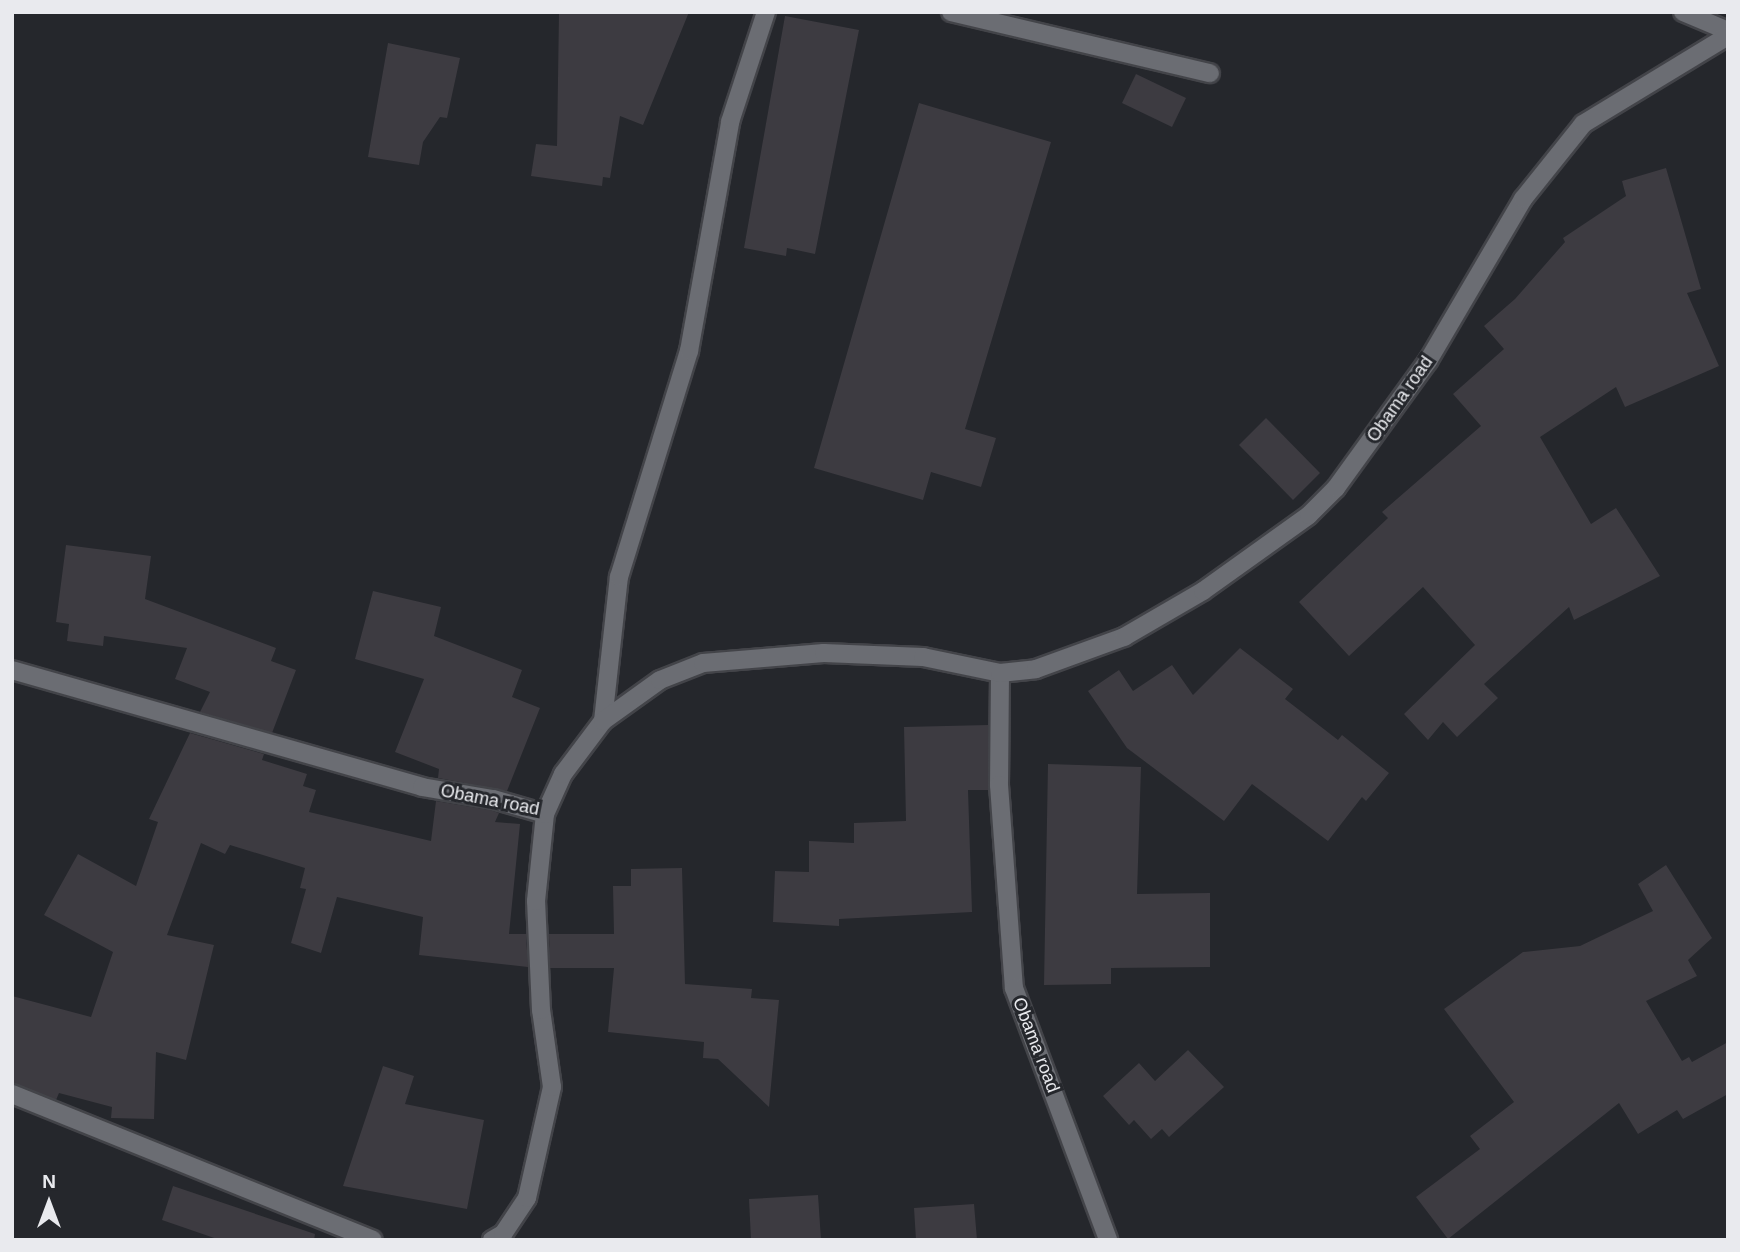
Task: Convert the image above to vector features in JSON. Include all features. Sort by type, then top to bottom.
[{"type":"street","points":[[603,721],[619,577],[689,351],[730,122],[766,12]]},
{"type":"street","points":[[951,12],[1210,73]]},
{"type":"street","points":[[1683,12],[1728,33]]},
{"type":"street","name":"Obama road","points":[[12,670],[422,788],[493,799],[545,814],[563,774],[603,721],[660,680],[703,663],[824,653],[923,657],[1000,673],[1035,669],[1124,636],[1203,591],[1309,515],[1336,488],[1427,362],[1523,199],[1583,124],[1728,33]]},
{"type":"street","name":"Obama road","points":[[1000,673],[999,785],[1014,988],[1108,1240]]},
{"type":"street","points":[[492,1240],[503,1234],[527,1198],[552,1087],[541,1010],[536,901],[545,814]]},
{"type":"street","points":[[12,1094],[373,1240]]},
{"type":"building","points":[[559,12],[689,12],[643,125],[620,116],[610,178],[603,177],[602,186],[531,176],[536,144],[557,146]]},
{"type":"building","points":[[785,16],[859,30],[815,254],[787,248],[786,256],[744,248]]},
{"type":"building","points":[[388,43],[460,58],[447,118],[440,117],[423,142],[419,165],[368,157]]},
{"type":"building","points":[[1136,74],[1186,98],[1172,127],[1122,103]]},
{"type":"building","points":[[919,103],[1051,142],[965,429],[996,438],[981,487],[931,472],[923,500],[814,468]]},
{"type":"building","points":[[1666,168],[1701,289],[1687,293],[1719,366],[1625,407],[1616,387],[1540,437],[1591,524],[1616,508],[1660,576],[1574,620],[1569,607],[1484,684],[1498,698],[1457,737],[1443,722],[1428,740],[1404,714],[1475,645],[1423,587],[1349,656],[1299,602],[1388,518],[1382,512],[1481,426],[1453,394],[1504,349],[1484,326],[1515,299],[1565,242],[1563,238],[1626,196],[1622,181]]},
{"type":"building","points":[[1266,418],[1320,473],[1293,500],[1239,445]]},
{"type":"building","points":[[66,545],[151,556],[145,599],[276,648],[271,661],[296,670],[272,733],[200,712],[210,692],[175,679],[187,648],[104,636],[103,646],[67,641],[69,624],[56,622]]},
{"type":"building","points":[[373,591],[441,607],[434,636],[522,670],[512,697],[540,708],[507,791],[438,778],[439,769],[395,752],[424,679],[355,659]]},
{"type":"building","points":[[1240,648],[1293,689],[1285,699],[1338,740],[1342,735],[1389,773],[1366,801],[1362,797],[1328,841],[1252,784],[1224,821],[1127,748],[1088,691],[1119,670],[1133,691],[1172,665],[1193,695]]},
{"type":"building","points":[[988,725],[988,790],[968,790],[972,912],[839,919],[839,926],[773,922],[775,871],[809,872],[809,841],[854,843],[854,823],[906,821],[904,727]]},
{"type":"building","points":[[190,733],[264,754],[262,760],[307,774],[303,786],[316,790],[309,812],[431,841],[436,801],[490,810],[499,813],[495,822],[520,824],[509,934],[526,934],[528,967],[419,955],[423,917],[337,897],[321,953],[291,943],[306,889],[300,888],[305,868],[230,845],[225,854],[201,843],[167,935],[214,945],[186,1060],[156,1052],[154,1119],[111,1118],[112,1107],[59,1093],[56,1100],[12,1083],[12,996],[91,1017],[113,952],[44,915],[78,854],[136,886],[158,822],[149,819]]},
{"type":"building","points":[[1048,764],[1141,767],[1137,894],[1210,893],[1210,967],[1111,968],[1111,984],[1044,985]]},
{"type":"building","points":[[1666,865],[1712,938],[1688,960],[1697,976],[1646,1001],[1682,1061],[1689,1057],[1692,1062],[1728,1042],[1728,1094],[1683,1119],[1677,1110],[1638,1134],[1619,1103],[1448,1239],[1416,1197],[1480,1149],[1470,1136],[1514,1102],[1444,1009],[1523,952],[1580,946],[1653,911],[1638,884]]},
{"type":"building","points":[[682,868],[685,984],[752,989],[751,998],[779,1000],[769,1107],[718,1059],[703,1058],[704,1042],[608,1032],[614,968],[550,968],[549,934],[614,934],[613,886],[631,886],[631,869]]},
{"type":"building","points":[[1188,1050],[1224,1087],[1169,1137],[1162,1129],[1151,1139],[1134,1120],[1129,1125],[1103,1096],[1139,1063],[1155,1081]]},
{"type":"building","points":[[383,1066],[414,1076],[405,1104],[484,1120],[467,1209],[343,1186]]},
{"type":"building","points":[[173,1186],[315,1234],[314,1240],[220,1240],[162,1220]]},
{"type":"building","points":[[818,1195],[821,1240],[751,1240],[749,1199]]},
{"type":"building","points":[[974,1204],[977,1240],[916,1240],[914,1208]]}]
